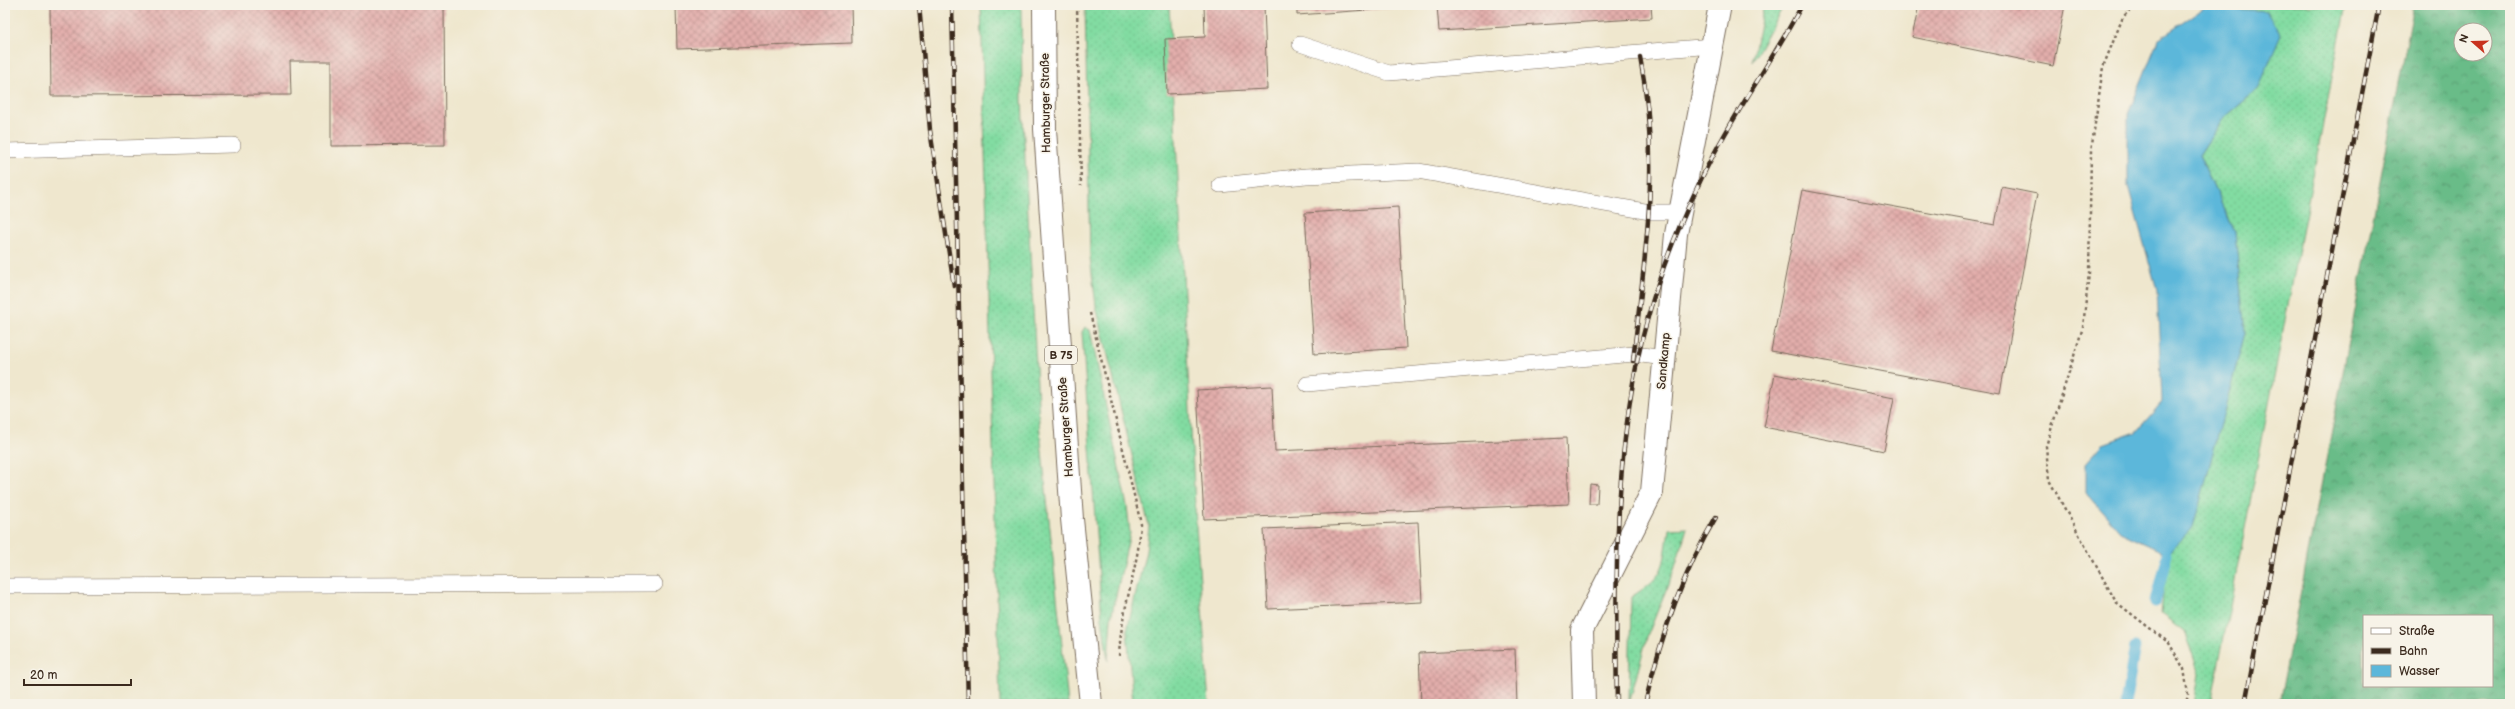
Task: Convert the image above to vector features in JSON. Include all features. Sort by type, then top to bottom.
[{"type":"street","name":"Hamburger Straße","points":[[1044,5],[1045,130],[1072,519],[1092,704]]},
{"type":"street","name":"Sandkamp","points":[[1584,704],[1582,630],[1652,492],[1676,234],[1720,5]]},
{"type":"lane","points":[[1300,44],[1389,73],[1712,46]]},
{"type":"lane","points":[[5,151],[233,145]]},
{"type":"lane","points":[[1220,185],[1306,176],[1418,171],[1650,212],[1680,212]]},
{"type":"lane","points":[[1307,384],[1634,354],[1664,358]]},
{"type":"lane","points":[[5,586],[655,584]]},
{"type":"path","points":[[1077,5],[1081,188]]},
{"type":"path","points":[[2135,5],[2123,17],[2103,67],[2091,152],[2089,273],[2083,327],[2046,446],[2049,480],[2116,602],[2169,643],[2184,669],[2188,694],[2186,704]]},
{"type":"path","points":[[1089,308],[1141,524],[1140,550],[1120,627],[1119,666]]},
{"type":"green space","points":[[981,5],[1021,5],[1022,101],[1039,422],[1068,704],[1000,704]]},
{"type":"green space","points":[[1085,5],[1169,5],[1196,526],[1209,704],[1133,704],[1127,630],[1146,551],[1149,526],[1096,306],[1090,257]]},
{"type":"green space","points":[[1764,5],[1784,5],[1752,62]]},
{"type":"green space","points":[[2204,5],[2346,5],[2211,704],[2194,704],[2199,674],[2184,631],[2161,614],[2167,554],[2193,527],[2235,232],[2199,155],[2223,119],[2258,89]]},
{"type":"green space","points":[[2414,5],[2510,5],[2510,704],[2279,704]]},
{"type":"green space","points":[[1085,327],[1090,330],[1127,506],[1130,533],[1111,618],[1108,661],[1102,619],[1082,332]]},
{"type":"green space","points":[[1687,528],[1674,570],[1647,637],[1629,704],[1631,597],[1651,583],[1661,570],[1664,562],[1669,529]]},
{"type":"water","points":[[2205,7],[2266,11],[2281,35],[2258,89],[2223,119],[2199,155],[2235,232],[2245,333],[2193,528],[2167,554],[2120,532],[2086,492],[2086,463],[2103,444],[2136,432],[2162,402],[2157,290],[2128,187],[2128,114],[2158,40]]},
{"type":"building","points":[[50,5],[444,5],[445,145],[331,146],[331,61],[290,61],[291,95],[51,96]]},
{"type":"building","points":[[676,5],[851,5],[852,43],[677,49]]},
{"type":"building","points":[[1204,5],[1264,5],[1267,89],[1167,94],[1165,39],[1205,37]]},
{"type":"building","points":[[1297,5],[1424,5],[1424,6],[1297,15]]},
{"type":"building","points":[[1437,5],[1651,5],[1652,18],[1439,31]]},
{"type":"building","points":[[1919,5],[2065,5],[2053,66],[1912,37]]},
{"type":"building","points":[[2002,187],[2037,194],[2000,393],[1771,351],[1802,190],[1995,225]]},
{"type":"building","points":[[1398,207],[1406,348],[1314,354],[1305,213]]},
{"type":"building","points":[[1775,374],[1894,398],[1884,451],[1764,427]]},
{"type":"building","points":[[1272,386],[1275,451],[1566,438],[1569,504],[1204,519],[1197,390]]},
{"type":"building","points":[[1590,484],[1598,485],[1597,504],[1589,504]]},
{"type":"building","points":[[1418,522],[1422,602],[1268,609],[1264,529]]},
{"type":"building","points":[[1515,649],[1517,704],[1421,704],[1419,653]]},
{"type":"building","points":[[1844,700],[1862,703],[1843,704]]},
{"type":"waterway","points":[[2155,602],[2167,554]]},
{"type":"waterway","points":[[2125,704],[2135,647]]},
{"type":"railway","points":[[919,5],[930,130],[954,286]]},
{"type":"railway","points":[[952,5],[968,704]]},
{"type":"railway","points":[[1617,704],[1617,559],[1623,459],[1637,363],[1648,317],[1658,284],[1676,235],[1708,164],[1802,5]]},
{"type":"railway","points":[[2245,704],[2379,5]]},
{"type":"railway","points":[[1633,361],[1646,246],[1650,172],[1646,96],[1640,57]]},
{"type":"railway","points":[[1645,704],[1658,655],[1673,608],[1693,561],[1716,517]]}]
